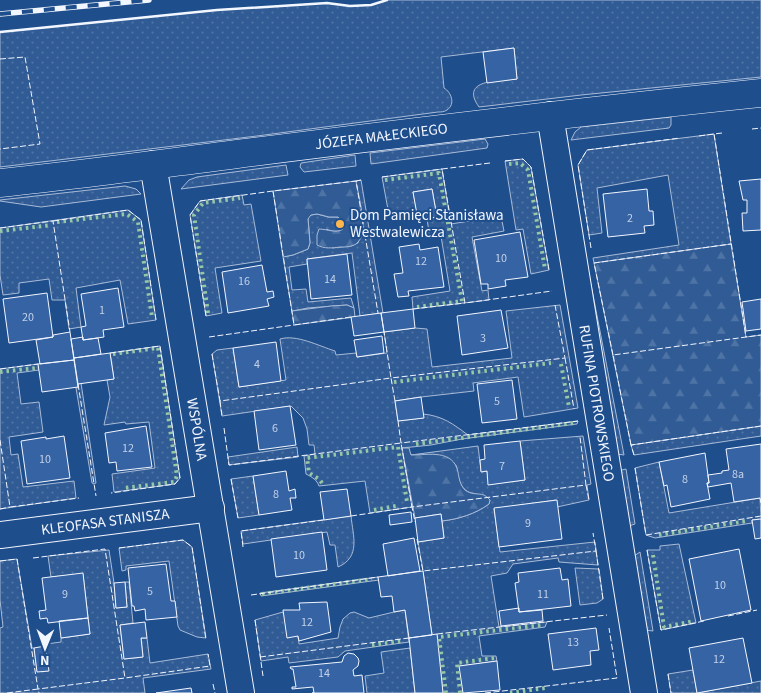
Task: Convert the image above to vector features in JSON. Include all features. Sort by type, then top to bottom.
[{"type":"street","name":"JÓZEFA MAŁECKIEGO","points":[[0,183],[550,115],[761,93]]},
{"type":"street","name":"RUFINA PIOTROWSKIEGO","points":[[550,115],[644,693]]},
{"type":"street","name":"WSPÓLNA","points":[[153,164],[241,693]]},
{"type":"street","name":"KLEOFASA STANISZA","points":[[0,535],[211,508]]},
{"type":"green space","points":[[387,0],[761,0],[761,77],[479,107],[474,98],[474,91],[477,86],[492,81],[517,79],[514,48],[441,57],[444,88],[452,98],[450,107],[444,112],[0,167],[0,32],[217,10],[327,3],[350,6],[371,5]]},
{"type":"green space","points":[[671,117],[669,128],[571,140],[575,132],[581,127]]},
{"type":"green space","points":[[714,134],[731,244],[594,263],[593,258],[679,245],[668,175],[597,188],[602,233],[589,235],[578,165],[587,150]]},
{"type":"green space","points":[[485,139],[488,144],[487,148],[371,164],[370,153]]},
{"type":"green space","points":[[355,155],[356,166],[304,172],[300,167],[301,163]]},
{"type":"green space","points":[[523,159],[531,167],[549,270],[531,274],[523,229],[516,230],[505,161]]},
{"type":"green space","points":[[286,165],[288,175],[181,189],[189,180],[197,177]]},
{"type":"green space","points":[[442,169],[451,224],[501,216],[504,231],[472,237],[482,291],[488,290],[489,300],[413,309],[412,297],[450,291],[441,236],[430,238],[427,219],[437,217],[432,189],[413,192],[417,213],[392,217],[389,215],[382,177]]},
{"type":"green space","points":[[361,180],[383,313],[360,316],[352,253],[307,259],[307,264],[289,267],[292,290],[306,289],[308,302],[351,298],[354,308],[347,305],[292,311],[283,257],[308,249],[310,243],[308,218],[311,215],[338,217],[343,223],[343,229],[339,231],[326,229],[332,248],[351,246],[358,243],[363,225],[356,181]]},
{"type":"green space","points":[[356,181],[363,222],[363,230],[358,242],[352,246],[345,247],[328,248],[317,245],[319,229],[341,230],[343,229],[343,223],[338,217],[311,215],[308,219],[310,243],[308,249],[283,257],[273,191]]},
{"type":"green space","points":[[125,186],[136,189],[141,194],[41,207],[0,201],[0,200]]},
{"type":"green space","points":[[242,195],[244,205],[251,204],[261,261],[215,268],[222,313],[206,316],[190,215],[200,201]]},
{"type":"green space","points":[[128,210],[141,220],[156,320],[128,324],[120,280],[76,288],[81,327],[69,329],[65,300],[52,300],[49,279],[19,283],[19,293],[3,295],[0,275],[0,228]]},
{"type":"green space","points":[[731,244],[746,337],[761,335],[761,426],[631,445],[594,263]]},
{"type":"green space","points":[[587,264],[624,455],[617,454]]},
{"type":"green space","points":[[347,305],[354,308],[355,317],[294,325],[292,311]]},
{"type":"green space","points":[[560,305],[578,408],[524,417],[518,377],[473,383],[474,391],[395,401],[398,421],[423,418],[423,414],[430,415],[447,421],[468,435],[578,421],[577,424],[402,448],[412,507],[370,513],[365,481],[319,486],[314,479],[306,474],[304,456],[315,454],[314,445],[309,445],[307,429],[303,418],[291,406],[222,416],[212,354],[217,350],[233,348],[239,387],[286,380],[280,339],[286,338],[300,339],[315,344],[335,351],[336,355],[356,353],[357,357],[387,353],[384,332],[415,328],[427,329],[432,367],[512,358],[506,311]]},
{"type":"green space","points":[[160,346],[180,478],[175,484],[114,492],[112,474],[155,468],[149,422],[126,424],[125,422],[104,425],[110,397],[107,380],[114,379],[110,353]]},
{"type":"green space","points":[[38,364],[39,370],[17,373],[21,404],[39,402],[43,432],[9,437],[11,455],[18,454],[23,487],[74,481],[76,498],[0,509],[0,369]]},
{"type":"green space","points":[[81,383],[96,483],[94,484],[92,483],[76,388]]},
{"type":"green space","points":[[761,426],[761,436],[634,455],[631,445]]},
{"type":"green space","points":[[583,436],[591,484],[587,485],[589,500],[557,507],[556,500],[494,509],[500,552],[595,542],[598,565],[559,562],[558,558],[513,564],[507,573],[491,576],[499,627],[547,622],[545,627],[479,636],[482,656],[496,656],[497,661],[460,666],[463,693],[443,693],[437,635],[432,635],[418,542],[444,538],[442,521],[461,517],[484,508],[489,504],[490,500],[463,487],[459,480],[456,465],[419,455],[411,455],[478,446],[481,471],[487,471],[489,484],[525,480],[520,441]]},
{"type":"green space","points":[[297,447],[298,457],[229,465],[228,457]]},
{"type":"green space","points":[[402,448],[409,448],[411,455],[432,454],[451,460],[458,472],[463,488],[470,493],[485,495],[490,500],[489,504],[472,513],[448,520],[442,521],[441,514],[415,518]]},
{"type":"green space","points":[[659,462],[669,513],[760,498],[761,519],[752,520],[752,523],[655,538],[646,535],[635,468]]},
{"type":"green space","points":[[626,469],[635,524],[626,527],[618,471]]},
{"type":"green space","points":[[253,476],[259,515],[238,518],[231,479]]},
{"type":"green space","points":[[351,516],[354,538],[353,552],[345,563],[338,567],[335,545],[330,545],[327,532],[243,544],[241,531]]},
{"type":"green space","points":[[183,540],[192,547],[206,638],[197,637],[180,630],[178,626],[169,561],[126,566],[126,570],[122,571],[119,548]]},
{"type":"green space","points":[[679,544],[696,623],[661,630],[647,550],[660,550],[660,546]]},
{"type":"green space","points":[[109,550],[116,608],[127,607],[125,582],[129,582],[133,623],[120,625],[124,659],[143,657],[141,638],[147,638],[150,663],[208,654],[211,669],[143,678],[145,693],[0,693],[0,628],[3,627],[0,600],[0,561],[17,559],[37,671],[48,671],[46,644],[61,642],[61,638],[90,634],[83,574],[51,577],[48,556]]},
{"type":"green space","points":[[640,552],[653,631],[645,630],[634,556]]},
{"type":"green space","points":[[575,568],[599,569],[603,599],[597,603],[580,605]]},
{"type":"green space","points":[[378,577],[379,580],[261,596],[260,593]]},
{"type":"green space","points":[[405,610],[409,642],[345,651],[338,657],[289,663],[288,657],[261,661],[255,620],[283,612],[298,636],[299,644],[338,638],[343,619],[350,613],[354,612],[369,618]]},
{"type":"green space","points":[[410,648],[415,693],[367,693],[365,676],[384,673],[381,652]]},
{"type":"green space","points":[[693,670],[697,693],[671,693],[668,674]]},
{"type":"green space","points":[[761,681],[761,693],[697,693]]},
{"type":"building","points":[[514,48],[517,79],[487,83],[483,52]]},
{"type":"building","points":[[761,179],[761,230],[743,231],[742,213],[747,213],[747,200],[743,200],[739,181]]},
{"type":"building","points":[[432,189],[437,217],[418,220],[413,192]]},
{"type":"building","points":[[647,189],[649,211],[653,211],[654,225],[644,226],[645,233],[608,237],[603,194]]},
{"type":"building","points":[[520,232],[528,277],[505,280],[506,286],[488,289],[488,284],[481,284],[474,240]]},
{"type":"building","points":[[419,244],[420,250],[438,247],[444,287],[408,291],[409,296],[398,297],[394,274],[403,273],[399,247]]},
{"type":"building","points":[[347,254],[352,295],[311,299],[307,259]]},
{"type":"building","points":[[262,265],[267,292],[273,291],[274,297],[267,299],[269,306],[228,313],[222,272]]},
{"type":"building","points":[[118,288],[124,327],[103,330],[104,337],[83,340],[81,327],[86,326],[81,294]]},
{"type":"building","points":[[47,293],[53,337],[9,343],[3,299]]},
{"type":"building","points":[[761,299],[761,329],[746,331],[742,302]]},
{"type":"building","points":[[413,309],[415,328],[384,332],[381,313]]},
{"type":"building","points":[[501,310],[508,348],[462,355],[457,316]]},
{"type":"building","points":[[381,313],[384,332],[354,336],[351,317]]},
{"type":"building","points":[[70,332],[74,360],[40,364],[36,340]]},
{"type":"building","points":[[382,336],[384,353],[357,357],[354,340]]},
{"type":"building","points":[[83,337],[83,340],[98,338],[101,354],[74,358],[71,339]]},
{"type":"building","points":[[276,342],[281,381],[239,387],[233,348]]},
{"type":"building","points":[[110,353],[114,379],[78,384],[74,358]]},
{"type":"building","points":[[74,360],[78,387],[42,392],[38,364]]},
{"type":"building","points":[[512,380],[517,419],[482,423],[477,384]]},
{"type":"building","points":[[421,397],[424,418],[398,421],[395,401]]},
{"type":"building","points":[[290,406],[296,445],[259,450],[254,411]]},
{"type":"building","points":[[146,426],[152,467],[117,471],[116,462],[109,463],[105,433]]},
{"type":"building","points":[[64,436],[70,478],[27,484],[21,441]]},
{"type":"building","points":[[520,441],[525,480],[488,485],[487,471],[481,472],[480,460],[485,459],[484,445]]},
{"type":"building","points":[[761,444],[761,503],[760,498],[734,502],[731,483],[708,487],[708,475],[729,470],[726,449]]},
{"type":"building","points":[[705,453],[710,499],[671,507],[667,485],[664,486],[659,462]]},
{"type":"building","points":[[286,471],[289,491],[295,489],[296,498],[290,498],[292,510],[259,515],[253,476]]},
{"type":"building","points":[[347,489],[351,516],[324,520],[320,492]]},
{"type":"building","points":[[557,500],[562,539],[499,547],[494,508]]},
{"type":"building","points":[[411,512],[412,522],[390,525],[389,515]]},
{"type":"building","points":[[441,514],[444,538],[418,542],[415,518]]},
{"type":"building","points":[[761,519],[761,538],[755,539],[752,520]]},
{"type":"building","points":[[322,532],[327,570],[276,577],[271,539]]},
{"type":"building","points":[[414,538],[420,571],[388,576],[383,544]]},
{"type":"building","points":[[739,549],[751,610],[701,621],[689,559]]},
{"type":"building","points":[[166,564],[171,601],[175,601],[177,617],[146,620],[145,609],[135,611],[134,606],[132,606],[128,568]]},
{"type":"building","points":[[560,568],[562,580],[568,579],[571,606],[519,612],[515,583],[519,582],[518,573]]},
{"type":"building","points":[[423,571],[432,635],[409,638],[405,610],[394,612],[392,596],[381,597],[378,577]]},
{"type":"building","points":[[83,573],[88,618],[48,623],[47,618],[40,619],[39,611],[46,610],[42,578]]},
{"type":"building","points":[[125,582],[127,607],[116,608],[114,583]]},
{"type":"building","points":[[327,602],[331,632],[299,641],[298,636],[287,638],[283,610],[300,610],[299,603]]},
{"type":"building","points":[[519,608],[519,612],[542,610],[543,621],[501,626],[499,611]]},
{"type":"building","points":[[88,618],[90,634],[61,638],[59,621]]},
{"type":"building","points":[[145,622],[147,638],[141,638],[143,657],[124,659],[120,625]]},
{"type":"building","points":[[596,628],[599,650],[590,651],[591,665],[553,670],[548,634]]},
{"type":"building","points":[[437,634],[443,693],[415,693],[409,638]]},
{"type":"building","points":[[743,638],[752,683],[697,693],[689,648]]},
{"type":"building","points":[[45,646],[49,671],[37,672],[34,648]]},
{"type":"building","points":[[348,653],[354,654],[358,658],[358,666],[353,670],[354,676],[362,675],[364,693],[314,693],[313,687],[292,689],[292,687],[296,687],[293,669],[290,667],[342,662],[344,656]]},
{"type":"building","points":[[497,661],[500,690],[463,693],[459,666]]},
{"type":"building","points":[[191,688],[192,693],[156,693]]},
{"type":"railway","points":[[0,14],[149,0]]},
{"type":"hedge","points":[[509,164],[520,163],[528,170],[545,269]]},
{"type":"hedge","points":[[385,180],[439,173],[462,301],[417,307]]},
{"type":"hedge","points":[[208,313],[194,215],[203,203],[240,198]]},
{"type":"hedge","points":[[57,222],[127,214],[138,222],[152,317]]},
{"type":"hedge","points":[[0,231],[51,225]]},
{"type":"hedge","points":[[113,354],[158,348],[177,476],[174,482],[124,488]]},
{"type":"hedge","points":[[394,382],[551,363]]},
{"type":"hedge","points":[[561,364],[569,407]]},
{"type":"hedge","points":[[0,372],[36,368]]},
{"type":"hedge","points":[[416,444],[574,423]]},
{"type":"hedge","points":[[322,483],[309,473],[307,458],[398,447],[407,502]]},
{"type":"hedge","points":[[374,510],[396,506]]},
{"type":"hedge","points":[[659,535],[747,521]]},
{"type":"hedge","points":[[653,555],[664,627],[694,621]]},
{"type":"hedge","points":[[262,594],[372,579]]},
{"type":"hedge","points":[[446,693],[439,637],[542,625]]},
{"type":"hedge","points":[[372,645],[401,641]]},
{"type":"hedge","points":[[460,693],[457,663],[495,658]]},
{"type":"hedge","points":[[510,693],[545,688]]},
{"type":"fence","points":[[0,59],[25,57],[40,144],[0,149]]},
{"type":"fence","points":[[752,129],[761,128]]},
{"type":"fence","points":[[722,133],[714,134],[746,337]]},
{"type":"fence","points":[[699,136],[714,134]]},
{"type":"fence","points":[[591,248],[578,165],[587,150],[680,138]]},
{"type":"fence","points":[[505,161],[523,159],[531,167],[549,270]]},
{"type":"fence","points":[[490,163],[442,169],[465,303],[552,291]]},
{"type":"fence","points":[[382,177],[442,169]]},
{"type":"fence","points":[[361,180],[356,181],[378,313]]},
{"type":"fence","points":[[351,317],[294,325],[273,191],[356,181]]},
{"type":"fence","points":[[206,316],[190,215],[200,201],[273,191]]},
{"type":"fence","points":[[53,221],[128,210],[141,220],[156,320]]},
{"type":"fence","points":[[0,228],[53,221],[70,332]]},
{"type":"fence","points":[[613,355],[594,263],[731,244]]},
{"type":"fence","points":[[413,309],[465,303]]},
{"type":"fence","points":[[395,401],[391,378],[565,358],[555,305]]},
{"type":"fence","points":[[209,337],[294,325]]},
{"type":"fence","points":[[212,354],[220,401],[391,378],[384,332]]},
{"type":"fence","points":[[631,445],[613,355],[761,335]]},
{"type":"fence","points":[[110,353],[160,346],[180,478],[175,484],[111,493]]},
{"type":"fence","points":[[565,358],[574,409]]},
{"type":"fence","points":[[0,369],[38,364]]},
{"type":"fence","points":[[78,384],[96,496]]},
{"type":"fence","points":[[220,401],[222,416]]},
{"type":"fence","points":[[398,421],[401,443],[578,421]]},
{"type":"fence","points":[[634,455],[631,445],[761,426]]},
{"type":"fence","points":[[224,428],[229,465],[401,443],[412,507],[586,485],[580,437]]},
{"type":"fence","points":[[0,440],[10,507],[79,498]]},
{"type":"fence","points":[[635,468],[646,535],[761,516]]},
{"type":"fence","points":[[231,479],[238,518]]},
{"type":"fence","points":[[586,485],[589,500]]},
{"type":"fence","points":[[0,509],[10,507]]},
{"type":"fence","points":[[351,516],[412,507],[415,522]]},
{"type":"fence","points":[[243,547],[241,531],[324,520]]},
{"type":"fence","points":[[417,539],[423,571],[596,551],[593,533]]},
{"type":"fence","points":[[119,548],[183,540],[192,547],[206,640]]},
{"type":"fence","points":[[33,558],[105,549],[125,678]]},
{"type":"fence","points":[[647,550],[661,630],[704,621]]},
{"type":"fence","points":[[596,551],[603,599]]},
{"type":"fence","points":[[0,561],[17,559],[38,689],[210,666],[208,654]]},
{"type":"fence","points":[[251,595],[378,577]]},
{"type":"fence","points":[[728,616],[757,610]]},
{"type":"fence","points":[[437,634],[607,615]]},
{"type":"fence","points":[[255,620],[263,676]]},
{"type":"fence","points":[[485,693],[617,678],[609,628]]},
{"type":"fence","points":[[260,657],[409,638]]},
{"type":"fence","points":[[668,674],[671,693]]},
{"type":"fence","points":[[213,684],[215,693]]},
{"type":"fence","points":[[7,693],[38,689],[39,693]]},
{"type":"wall","points":[[0,32],[217,10],[327,3],[350,6],[371,5],[387,0]]},
{"type":"place","name":"Dom Pamięci Stanisława Westwalewicza","points":[[340,224]]}]
